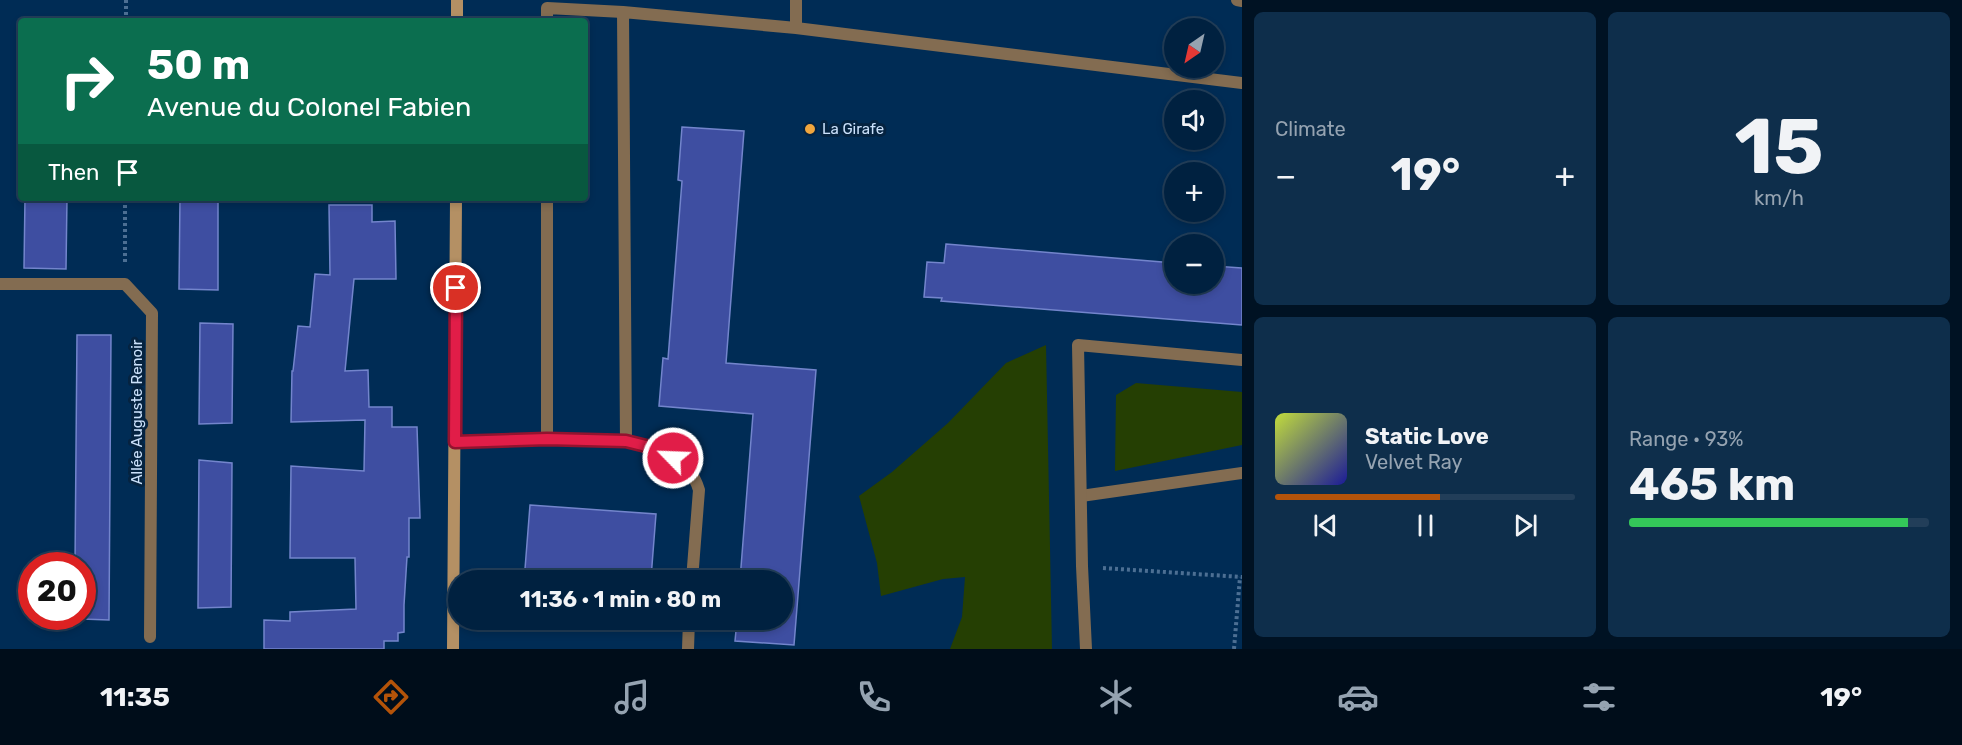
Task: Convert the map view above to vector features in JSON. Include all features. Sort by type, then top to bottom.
[{"type":"street","points":[[457,0],[457,18]]},
{"type":"street","points":[[796,0],[796,28]]},
{"type":"street","points":[[1237,0],[1242,1]]},
{"type":"street","points":[[547,18],[547,8],[623,12],[796,28],[1242,82]]},
{"type":"street","points":[[623,12],[626,441]]},
{"type":"street","points":[[453,649],[456,201]]},
{"type":"street","points":[[547,201],[547,439]]},
{"type":"street","points":[[0,284],[125,284]]},
{"type":"street","name":"Allée Auguste Renoir","points":[[125,284],[152,313],[150,636]]},
{"type":"street","points":[[1086,649],[1082,566],[1078,345],[1242,360]]},
{"type":"street","points":[[455,442],[547,439],[626,441],[658,449],[687,467],[695,477],[699,490],[693,570]]},
{"type":"street","points":[[1081,496],[1242,472]]},
{"type":"street","points":[[688,649],[689,630]]},
{"type":"path","points":[[126,0],[126,18]]},
{"type":"path","points":[[125,201],[125,284]]},
{"type":"path","points":[[1082,566],[1241,577],[1234,649]]},
{"type":"green space","points":[[1046,345],[1052,649],[950,649],[962,617],[965,577],[943,579],[881,596],[877,563],[859,496],[892,472],[948,423],[1006,363]]},
{"type":"green space","points":[[1136,383],[1242,392],[1242,445],[1115,471],[1116,395]]},
{"type":"building","points":[[682,127],[744,131],[726,363],[816,370],[794,645],[735,641],[736,630],[793,630],[793,570],[741,570],[753,414],[659,406],[663,358],[668,359],[682,181],[678,180]]},
{"type":"building","points":[[25,201],[67,201],[66,269],[24,268]]},
{"type":"building","points":[[180,201],[218,201],[218,290],[179,289]]},
{"type":"building","points":[[329,205],[372,205],[372,222],[395,221],[396,279],[354,279],[345,371],[368,370],[369,407],[392,407],[392,427],[417,427],[420,518],[409,518],[404,632],[398,633],[398,641],[384,641],[384,649],[264,649],[264,620],[290,621],[290,612],[356,609],[355,558],[290,558],[291,466],[364,471],[365,420],[291,422],[292,371],[298,326],[310,327],[315,274],[330,275]]},
{"type":"building","points":[[946,244],[1164,262],[1164,294],[1224,294],[1224,267],[1242,268],[1242,325],[941,301],[942,298],[924,297],[927,262],[944,263]]},
{"type":"building","points":[[200,323],[233,324],[232,423],[199,424]]},
{"type":"building","points":[[77,335],[111,335],[109,620],[96,620],[96,552],[75,552]]},
{"type":"building","points":[[199,460],[232,463],[231,607],[198,608]]},
{"type":"building","points":[[530,505],[656,514],[652,570],[525,569]]},
{"type":"place","name":"La Girafe","points":[[810,129]]},
{"type":"route","points":[[456,288],[455,442],[547,439],[626,441],[658,449],[673,458]]}]
